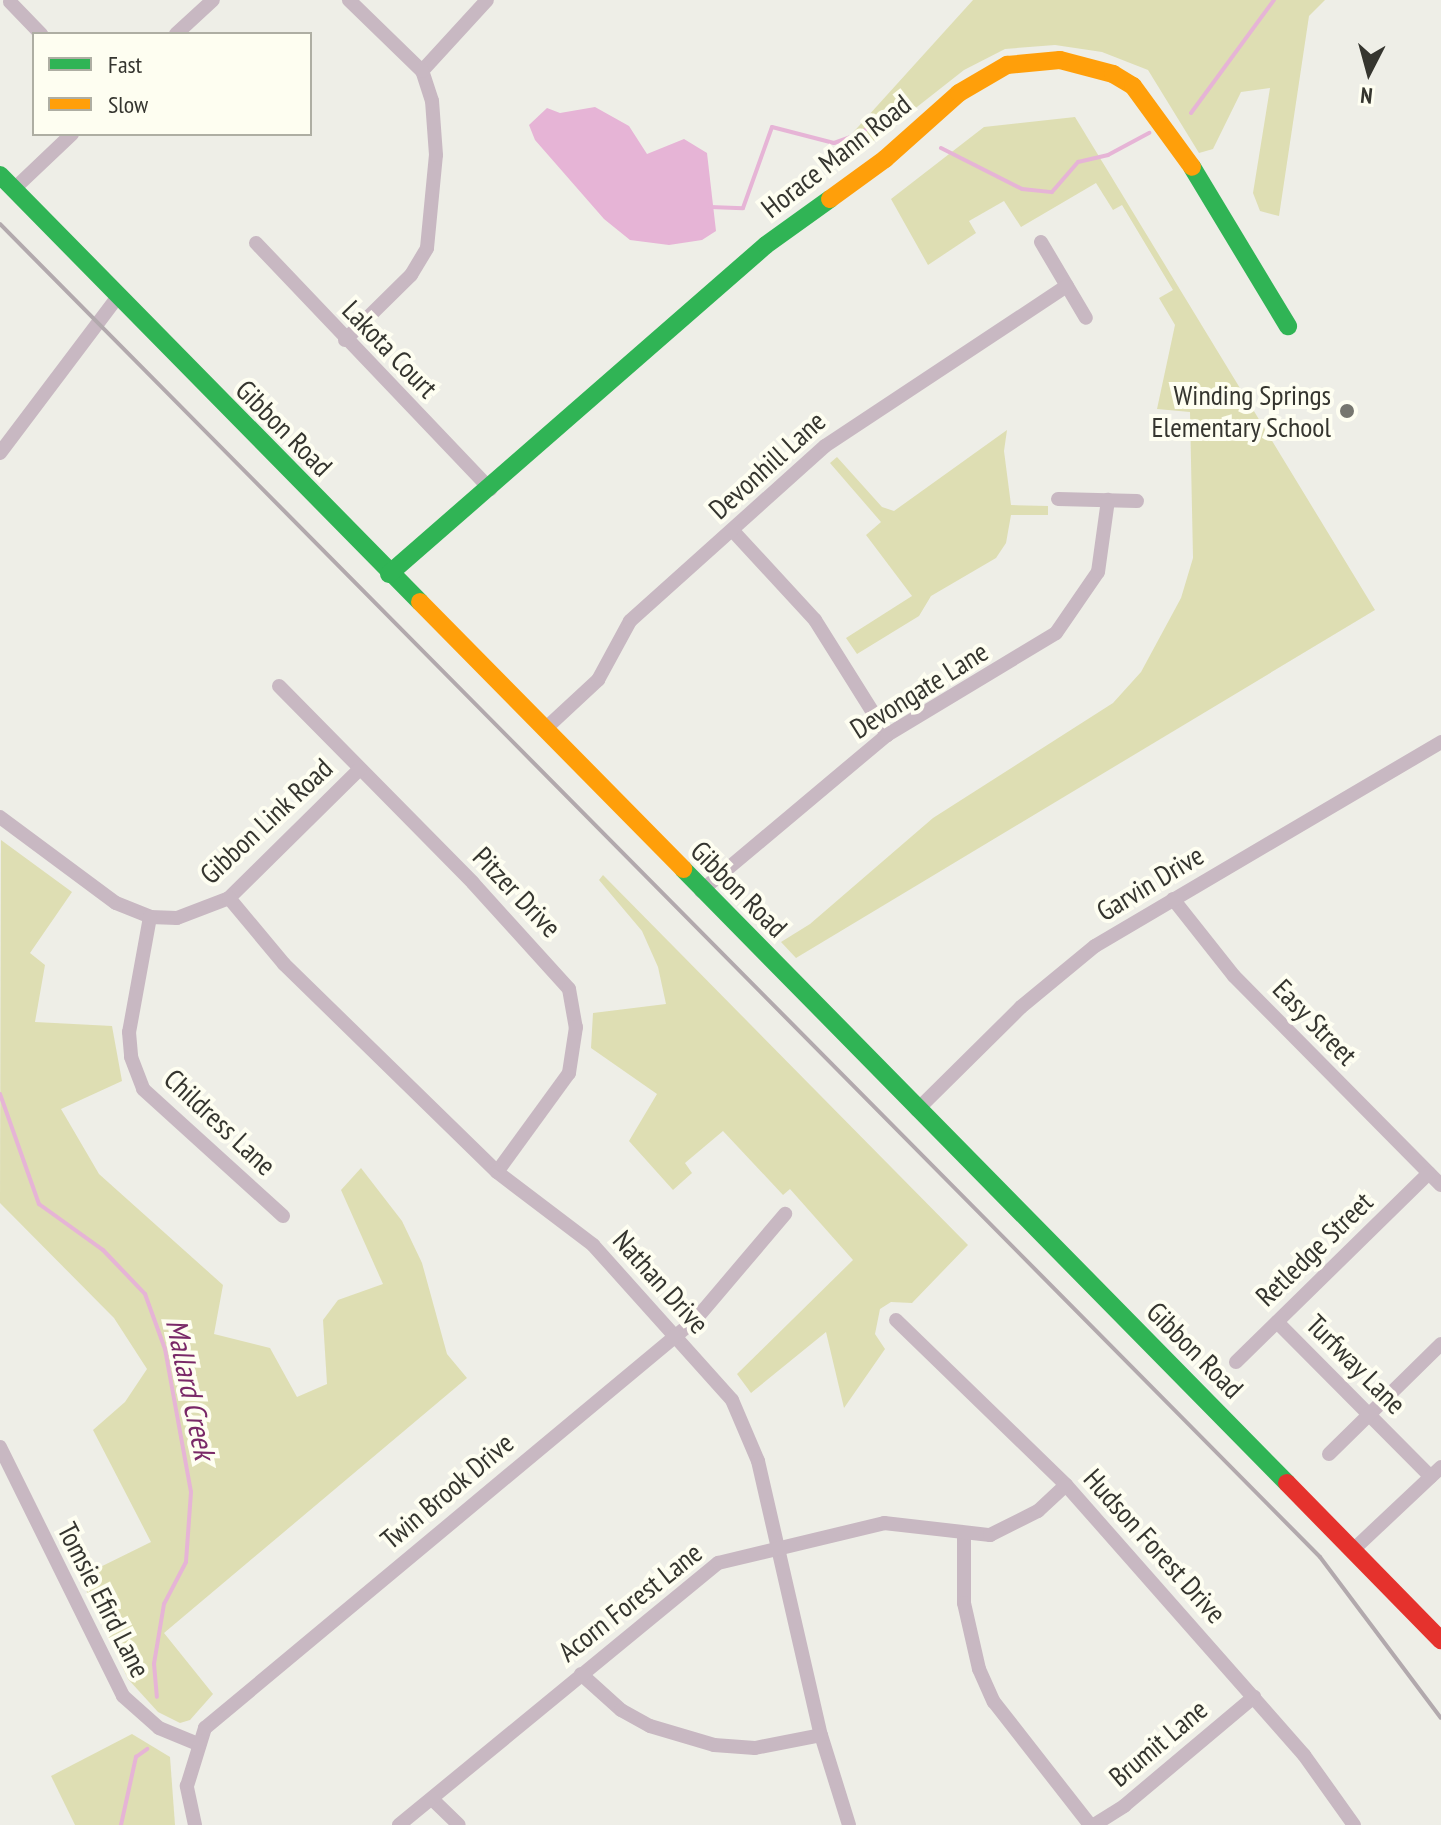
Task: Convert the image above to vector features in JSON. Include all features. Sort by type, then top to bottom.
[{"type":"main road","name":"Horace Mann Road","points":[[389,574],[766,245],[885,159],[981,77],[1032,59],[1060,60],[1113,74],[1149,102],[1288,326]]},
{"type":"main road","name":"Gibbon Road","points":[[0,175],[116,299],[1441,1640]]},
{"type":"street","points":[[178,32],[213,0]]},
{"type":"street","points":[[345,340],[411,275],[427,248],[436,128],[422,71],[349,0]]},
{"type":"street","points":[[422,71],[487,0]]},
{"type":"street","points":[[10,2],[39,32]]},
{"type":"street","points":[[14,189],[70,136]]},
{"type":"street","points":[[1041,242],[1086,318]]},
{"type":"street","name":"Lakota Court","points":[[256,243],[490,489]]},
{"type":"street","name":"Devonhill Lane","points":[[544,730],[598,680],[630,621],[846,429],[1067,286]]},
{"type":"street","points":[[0,453],[116,299]]},
{"type":"street","points":[[1058,499],[1137,501]]},
{"type":"street","name":"Devongate Lane","points":[[701,891],[887,735],[1038,647],[1063,625],[1098,572],[1108,500]]},
{"type":"street","points":[[733,531],[815,620],[887,735]]},
{"type":"street","name":"Pitzer Drive","points":[[279,686],[569,989],[576,1027],[569,1073],[497,1172]]},
{"type":"street","name":"Garvin Drive","points":[[917,1110],[1056,975],[1173,899],[1441,742]]},
{"type":"street","name":"Gibbon Link Road","points":[[0,817],[116,903],[150,917],[193,915],[229,898],[360,769]]},
{"type":"street","name":"Nathan Drive","points":[[229,898],[284,964],[497,1172],[593,1245],[732,1400],[746,1426],[779,1546],[821,1735],[849,1825]]},
{"type":"street","name":"Easy Street","points":[[1173,899],[1234,976],[1441,1185]]},
{"type":"street","name":"Childress Lane","points":[[150,917],[129,1032],[131,1057],[143,1089],[283,1216]]},
{"type":"street","name":"Retledge Street","points":[[1236,1362],[1429,1173]]},
{"type":"street","name":"Twin Brook Drive","points":[[195,1825],[187,1786],[198,1744],[224,1710],[696,1319],[785,1214]]},
{"type":"street","name":"Hudson Forest Drive","points":[[896,1320],[1066,1485],[1254,1697],[1354,1825]]},
{"type":"street","name":"Turfway Lane","points":[[1277,1322],[1370,1414],[1436,1472]]},
{"type":"street","points":[[1329,1454],[1441,1344]]},
{"type":"street","name":"Tomsie Efird Lane","points":[[0,1447],[123,1696],[159,1728],[198,1744]]},
{"type":"street","points":[[1353,1550],[1436,1472]]},
{"type":"street","name":"Acorn Forest Lane","points":[[399,1825],[718,1563],[884,1523],[990,1535],[1016,1526],[1066,1485]]},
{"type":"street","points":[[964,1534],[964,1603],[979,1669],[994,1702],[1092,1825]]},
{"type":"street","points":[[581,1674],[621,1710],[650,1726],[714,1745],[755,1748],[821,1735]]},
{"type":"street","name":"Brumit Lane","points":[[1092,1825],[1124,1806],[1254,1697]]},
{"type":"street","points":[[432,1799],[459,1825]]},
{"type":"green space","points":[[973,0],[1325,0],[1309,16],[1279,216],[1260,211],[1253,193],[1270,88],[1241,92],[1213,149],[1199,153],[1148,70],[1102,52],[1055,45],[1005,49],[964,70],[866,147],[839,148]]},
{"type":"green space","points":[[1075,117],[1375,610],[796,958],[781,942],[810,924],[933,818],[1113,703],[1141,672],[1181,598],[1193,558],[1190,412],[1157,409],[1175,325],[1159,298],[1173,290],[1122,205],[1113,210],[1096,183],[1021,227],[1004,201],[969,221],[976,233],[928,265],[891,199],[984,127]]},
{"type":"green space","points":[[1007,430],[1004,451],[1011,505],[1048,506],[1048,515],[1011,515],[1006,543],[996,558],[931,596],[919,616],[857,654],[846,638],[912,596],[866,535],[881,522],[830,463],[837,457],[882,507],[894,511]]},
{"type":"green space","points":[[1,840],[72,892],[30,953],[45,965],[35,1022],[112,1026],[122,1081],[61,1109],[99,1174],[223,1285],[214,1334],[270,1348],[297,1397],[327,1384],[323,1320],[338,1300],[383,1284],[341,1190],[361,1168],[402,1221],[422,1263],[447,1354],[467,1378],[164,1633],[213,1694],[190,1720],[180,1723],[158,1712],[128,1679],[80,1577],[151,1542],[93,1430],[125,1402],[147,1369],[114,1318],[0,1203]]},
{"type":"green space","points":[[603,875],[968,1245],[912,1303],[891,1302],[880,1309],[875,1334],[885,1349],[844,1408],[826,1332],[751,1393],[737,1374],[853,1260],[790,1189],[783,1195],[723,1131],[685,1163],[692,1173],[673,1190],[629,1141],[657,1094],[591,1048],[593,1013],[666,1004],[658,967],[642,931],[599,880]]},
{"type":"green space","points":[[132,1734],[170,1757],[175,1825],[75,1825],[51,1776]]},
{"type":"shaded area","points":[[595,107],[629,126],[647,154],[684,139],[707,153],[716,231],[702,240],[669,245],[630,240],[604,219],[535,140],[529,125],[547,108],[560,113]]},
{"type":"waterway","points":[[1191,113],[1274,0]]},
{"type":"waterway","points":[[710,207],[743,208],[772,127],[834,143],[861,133],[893,109],[902,113]]},
{"type":"waterway","points":[[941,148],[1022,189],[1052,192],[1078,162],[1108,155],[1149,133]]},
{"type":"waterway","name":"Mallard Creek","points":[[0,1094],[39,1204],[103,1250],[145,1294],[165,1349],[191,1492],[186,1562],[164,1604],[154,1664],[157,1697]]},
{"type":"waterway","name":"Mallard Creek","points":[[121,1825],[136,1757],[147,1749]]},
{"type":"railway","points":[[0,224],[1320,1557],[1441,1718]]},
{"type":"traffic: fast","points":[[1192,167],[1288,326]]},
{"type":"traffic: fast","points":[[0,175],[420,602]]},
{"type":"traffic: fast","points":[[389,574],[766,245],[830,199]]},
{"type":"traffic: fast","points":[[683,869],[1287,1483]]},
{"type":"traffic: slow","points":[[830,199],[885,159],[959,93],[1007,65],[1060,60],[1113,74],[1133,86],[1192,167]]},
{"type":"traffic: slow","points":[[420,602],[683,869]]},
{"type":"traffic: jam","points":[[1287,1483],[1441,1640]]},
{"type":"place","name":"Winding Springs Elementary School","points":[[1347,411]]}]
